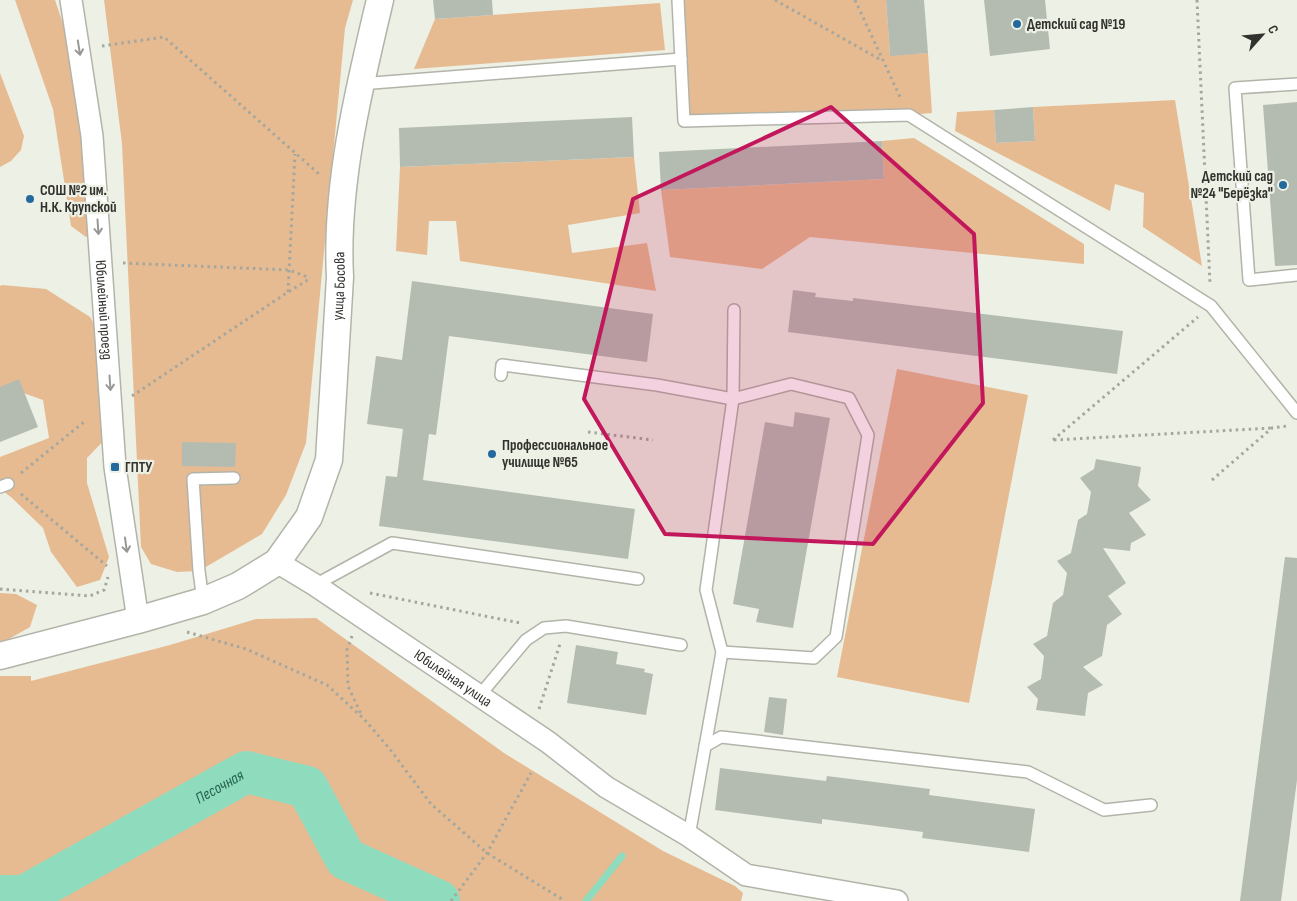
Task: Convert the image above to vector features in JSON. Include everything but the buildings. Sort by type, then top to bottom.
[{"type":"street","name":"Юбилейный проезд","points":[[71,0],[92,136],[115,467],[138,620]]},
{"type":"street","name":"улица Босова","points":[[277,562],[309,517],[329,460],[340,277],[339,256],[342,196],[360,84],[380,0]]},
{"type":"street","points":[[0,656],[203,601],[238,586],[277,562]]},
{"type":"street","name":"Юбилейная улица","points":[[277,562],[315,585],[548,742],[606,786],[689,836],[746,875],[897,901]]},
{"type":"lane","points":[[678,0],[684,121],[909,115],[1211,306],[1297,413]]},
{"type":"lane","points":[[360,84],[681,59]]},
{"type":"lane","points":[[1297,84],[1235,88],[1249,280],[1297,275]]},
{"type":"lane","points":[[689,836],[722,652],[706,590],[733,399],[734,310]]},
{"type":"lane","points":[[501,374],[502,365],[657,386],[733,399],[791,384],[849,398],[868,435],[836,637],[814,658],[722,652]]},
{"type":"lane","points":[[203,601],[193,479],[234,478]]},
{"type":"lane","points":[[315,585],[392,543],[638,580]]},
{"type":"lane","points":[[480,696],[526,640],[544,628],[566,626],[681,646]]},
{"type":"lane","points":[[705,746],[721,737],[1028,772],[1104,810],[1151,805]]},
{"type":"path","points":[[775,0],[882,60]]},
{"type":"path","points":[[855,0],[909,115]]},
{"type":"path","points":[[1197,0],[1211,306],[1053,440],[1289,426]]},
{"type":"path","points":[[102,46],[164,37],[322,177]]},
{"type":"path","points":[[288,292],[295,153]]},
{"type":"path","points":[[122,263],[289,270],[311,278],[127,399]]},
{"type":"path","points":[[0,589],[90,596],[104,590],[111,570],[4,485],[84,422]]},
{"type":"path","points":[[1212,480],[1272,428]]},
{"type":"path","points":[[588,432],[653,440]]},
{"type":"path","points":[[366,592],[544,628]]},
{"type":"path","points":[[359,615],[347,650],[348,686],[364,719]]},
{"type":"path","points":[[536,718],[566,626]]},
{"type":"path","points":[[182,631],[246,649],[327,685],[364,719],[389,748],[431,804],[459,830],[487,852],[564,900]]},
{"type":"path","points":[[451,901],[487,852],[531,773]]},
{"type":"highlighted area","points":[[831,107],[974,234],[983,403],[873,544],[665,534],[584,399],[633,199]]},
{"type":"shaded area","points":[[15,0],[55,0],[79,72],[96,229],[86,237],[71,226],[53,109]]},
{"type":"shaded area","points":[[104,0],[353,0],[345,28],[306,443],[286,495],[262,534],[199,571],[177,572],[151,564],[141,547],[122,144]]},
{"type":"shaded area","points":[[678,0],[886,0],[890,55],[928,53],[932,113],[684,121]]},
{"type":"shaded area","points":[[660,3],[665,50],[414,69],[435,19]]},
{"type":"shaded area","points":[[0,73],[24,136],[21,150],[11,161],[0,167]]},
{"type":"shaded area","points":[[1175,100],[1202,266],[1143,227],[1144,193],[1115,184],[1110,211],[955,131],[957,112],[994,110],[996,143],[1035,141],[1033,107]]},
{"type":"shaded area","points":[[914,138],[1084,244],[1084,264],[810,237],[762,269],[670,257],[661,190],[884,179],[882,141]]},
{"type":"shaded area","points":[[634,157],[640,213],[568,225],[572,253],[647,243],[656,291],[460,261],[456,221],[429,221],[427,255],[396,251],[400,167]]},
{"type":"shaded area","points":[[0,286],[46,289],[90,317],[103,339],[108,436],[87,458],[87,483],[109,557],[100,580],[77,587],[51,552],[43,528],[0,489],[0,457],[49,438],[43,400],[12,389],[0,393]]},
{"type":"shaded area","points":[[897,369],[1028,395],[969,703],[837,677]]},
{"type":"shaded area","points":[[0,593],[16,594],[37,605],[30,627],[0,644]]},
{"type":"shaded area","points":[[316,618],[504,753],[663,851],[735,886],[743,893],[741,901],[0,901],[0,676],[31,676],[31,681],[170,645],[256,619]]},
{"type":"waterway","name":"Песочная","points":[[0,896],[24,896],[246,772],[307,787],[346,859],[439,901]]},
{"type":"waterway","points":[[586,901],[622,856]]},
{"type":"place","name":"Детский сад №19","points":[[1017,24]]},
{"type":"place","name":"Детский сад №24 \"Берёзка\"","points":[[1283,185]]},
{"type":"place","name":"СОШ №2 им. Н.К. Крупской","points":[[30,199]]},
{"type":"place","name":"Профессиональное училище №65","points":[[492,454]]},
{"type":"place","name":"ГПТУ","points":[[115,467]]}]
